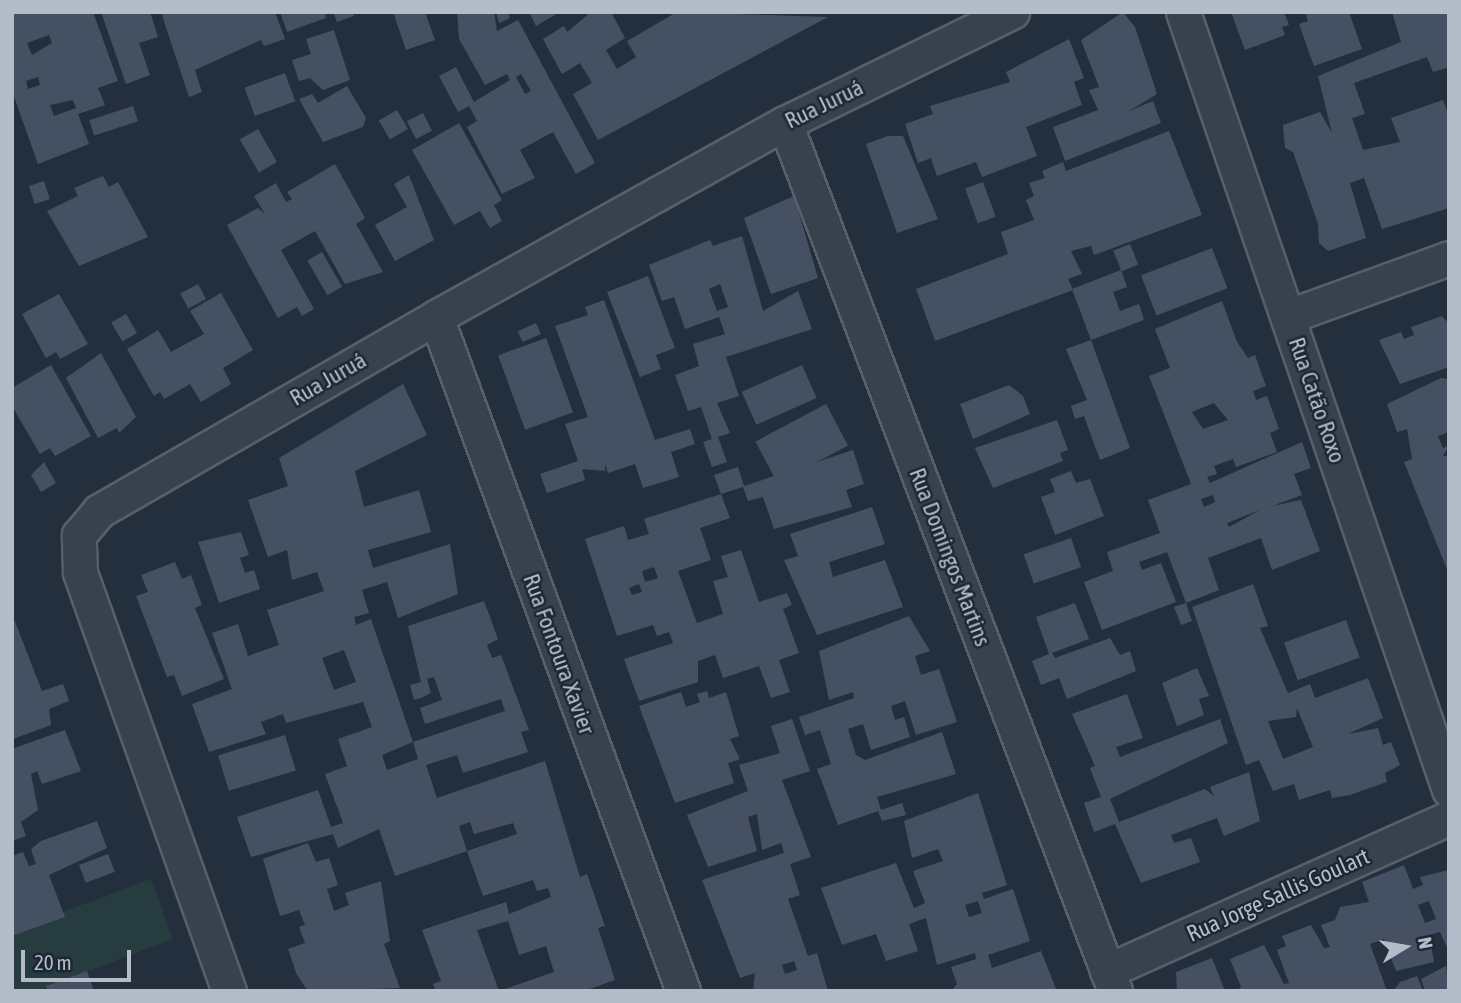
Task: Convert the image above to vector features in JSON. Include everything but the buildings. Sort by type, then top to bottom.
[{"type":"street","name":"Rua Juruá","points":[[229,991],[80,572],[79,535],[99,512],[436,317],[785,123],[1012,12]]},
{"type":"street","name":"Rua Catão Roxo","points":[[1183,12],[1449,790]]},
{"type":"street","name":"Rua Domingos Martins","points":[[785,123],[1111,981]]},
{"type":"street","points":[[1289,316],[1449,258]]},
{"type":"street","name":"Rua Fontoura Xavier","points":[[436,317],[683,991]]},
{"type":"street","name":"Rua Jorge Sallis Goulart","points":[[1111,981],[1449,818]]},
{"type":"green space","points":[[151,879],[173,939],[36,991],[12,991],[12,931]]}]
